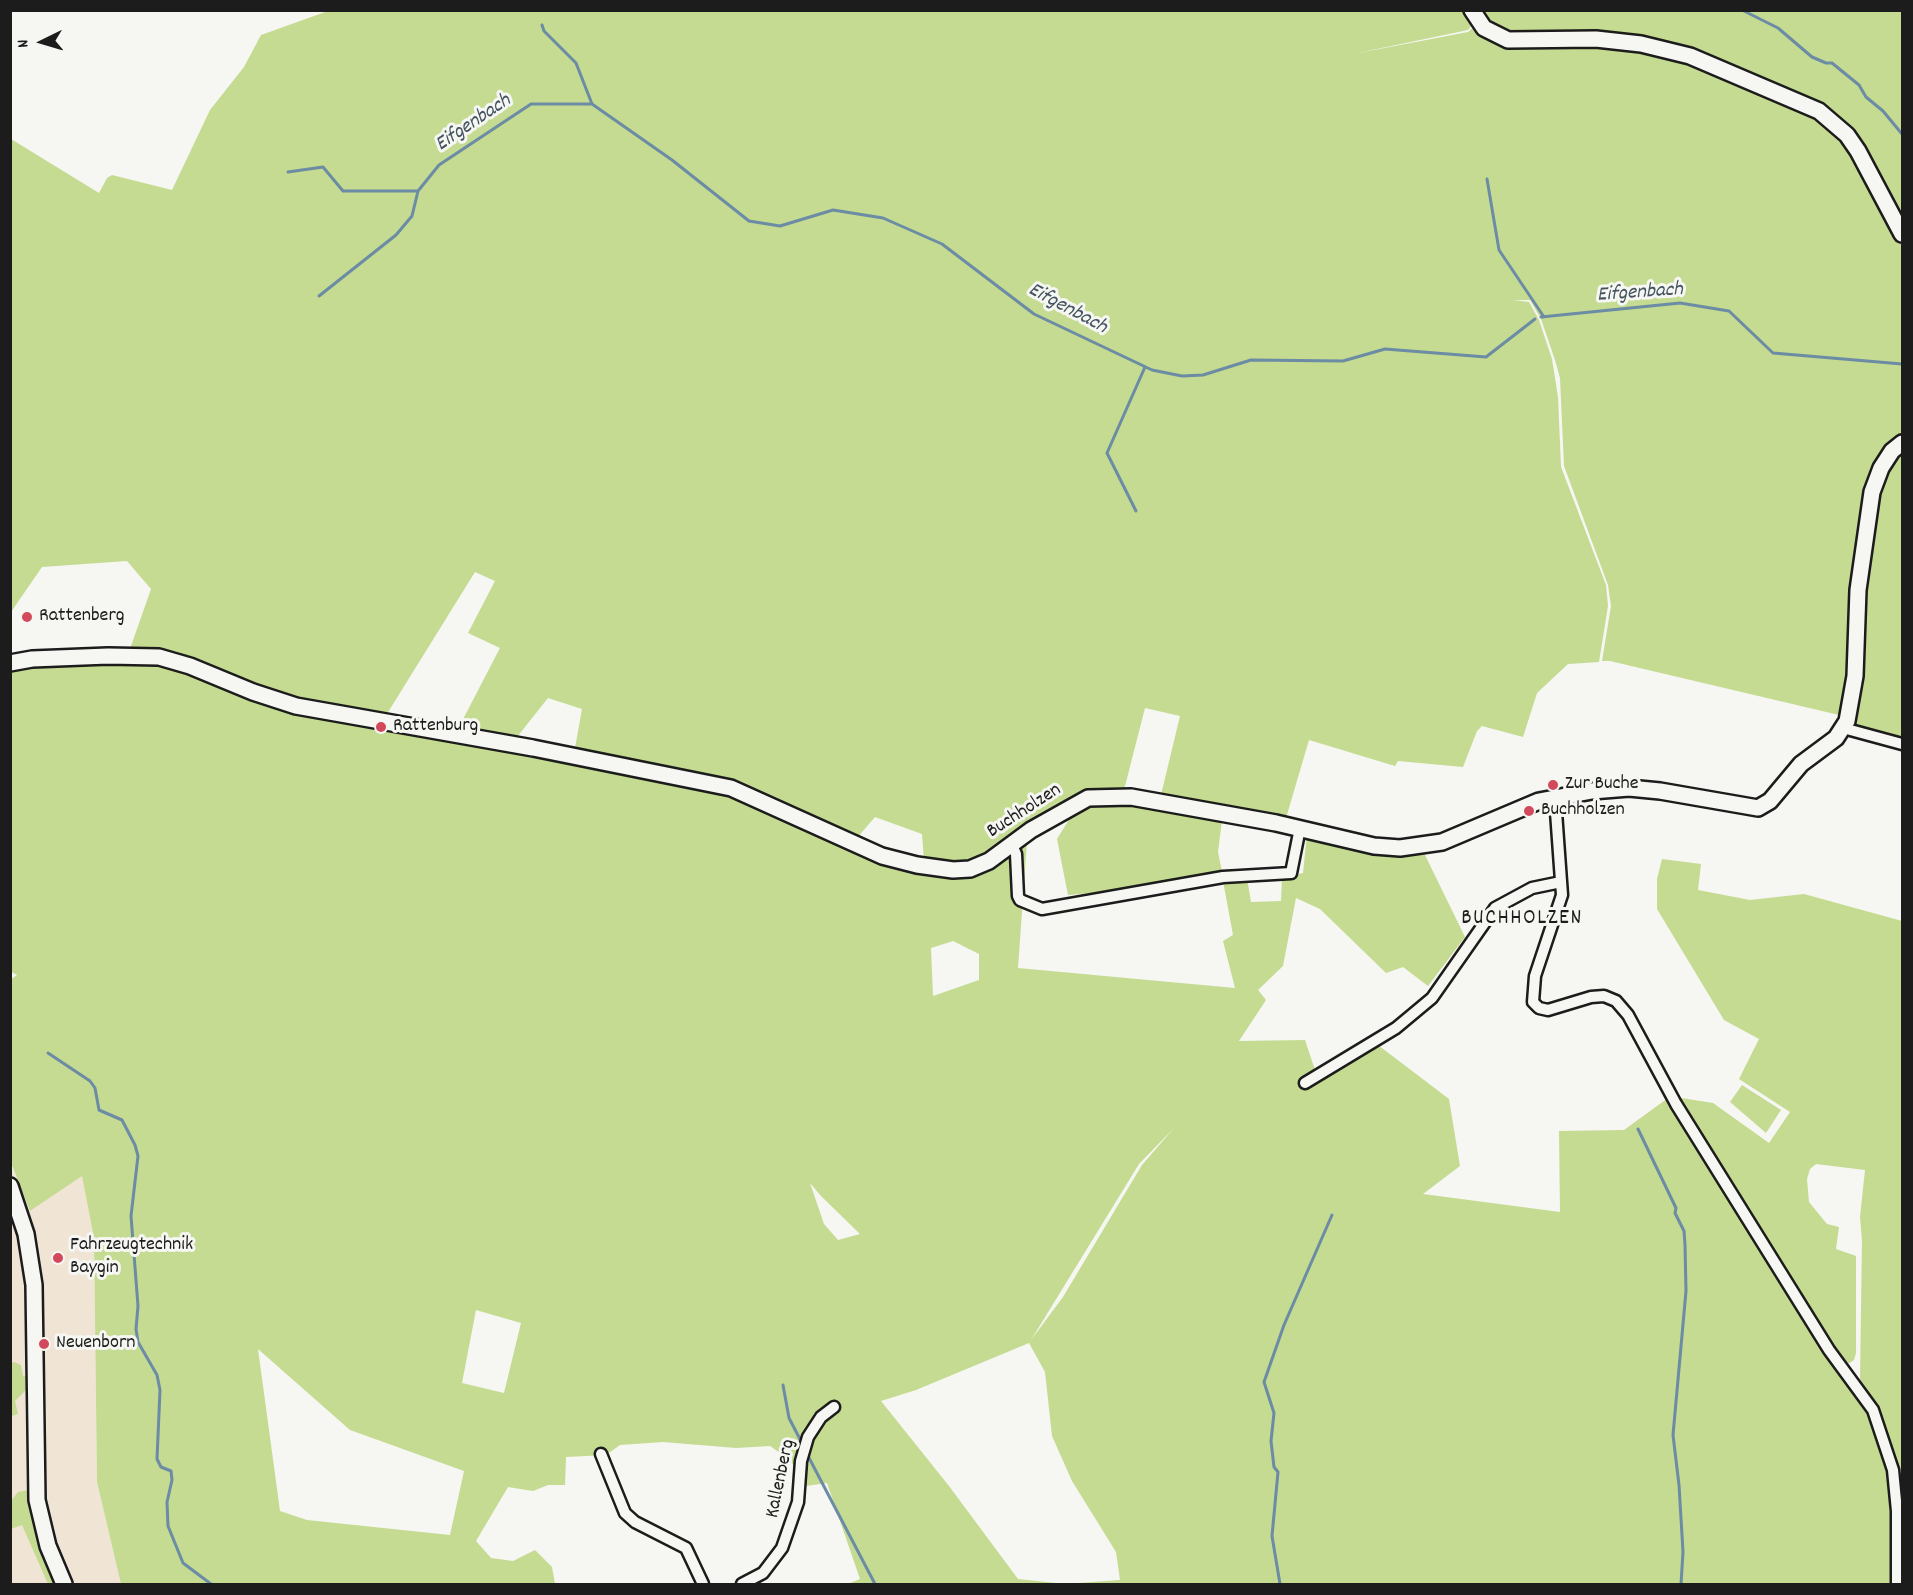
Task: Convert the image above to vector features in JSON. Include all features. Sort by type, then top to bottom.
[{"type":"street","points":[[1472,10],[1484,28],[1508,39],[1596,39],[1641,44],[1690,56],[1819,111],[1847,135],[1858,151],[1902,234]]},
{"type":"street","points":[[1902,443],[1892,451],[1872,492],[1858,590],[1853,694],[1843,728],[1902,744]]},
{"type":"street","name":"Buchholzen","points":[[10,663],[38,659],[142,655],[174,660],[252,692],[296,706],[533,748],[731,788],[874,852],[903,862],[962,870],[989,861],[1073,805],[1088,798],[1117,796],[1300,828],[1374,846],[1422,846],[1448,840],[1528,805],[1592,791],[1629,788],[1692,795],[1758,808],[1770,801],[1793,771],[1836,738],[1843,728]]},
{"type":"street","points":[[1555,798],[1562,882],[1560,906],[1532,987],[1534,1005],[1550,1010],[1599,996],[1620,1004],[1666,1088],[1829,1350],[1873,1410],[1891,1460],[1897,1511],[1897,1584]]},
{"type":"street","points":[[1012,845],[1017,854],[1018,897],[1042,909],[1223,877],[1291,873],[1300,828]]},
{"type":"street","points":[[1305,1083],[1396,1028],[1432,998],[1495,908],[1532,888],[1562,882]]},
{"type":"street","points":[[10,1186],[23,1223],[34,1285],[37,1500],[48,1546],[64,1584]]},
{"type":"street","name":"Kallenberg","points":[[742,1584],[763,1573],[782,1548],[798,1502],[801,1461],[808,1437],[820,1417],[834,1407]]},
{"type":"street","points":[[601,1454],[625,1513],[634,1522],[686,1548],[704,1584]]},
{"type":"shaded area","points":[[10,1163],[30,1211],[82,1175],[94,1238],[97,1482],[121,1584],[11,1584]]},
{"type":"green space","points":[[328,11],[1467,11],[1473,24],[1468,30],[1353,54],[1468,32],[1476,25],[1483,33],[1596,42],[1688,58],[1817,114],[1845,137],[1902,238],[1902,440],[1879,466],[1844,719],[1839,715],[1602,661],[1611,606],[1608,585],[1564,466],[1560,378],[1541,319],[1530,300],[1514,300],[1529,302],[1539,320],[1552,359],[1558,397],[1561,467],[1606,585],[1608,606],[1599,662],[1568,664],[1537,693],[1523,737],[1482,726],[1477,731],[1463,767],[1398,761],[1395,766],[1309,740],[1286,818],[1161,795],[1180,716],[1145,708],[1124,790],[1028,827],[1018,968],[1235,988],[1223,941],[1233,935],[1223,881],[1247,878],[1251,902],[1281,901],[1282,878],[1303,873],[1307,834],[1380,853],[1424,853],[1465,937],[1428,986],[1403,967],[1386,973],[1320,909],[1296,898],[1283,966],[1258,990],[1266,1000],[1239,1041],[1305,1040],[1317,1076],[1374,1042],[1449,1099],[1460,1166],[1423,1194],[1560,1212],[1559,1131],[1624,1130],[1668,1098],[1861,1396],[1879,1432],[1892,1489],[1894,1584],[1065,1584],[848,1584],[860,1579],[827,1483],[806,1486],[790,1460],[770,1446],[736,1448],[663,1442],[620,1445],[606,1455],[566,1457],[565,1485],[548,1485],[533,1491],[508,1487],[476,1541],[491,1558],[513,1561],[535,1550],[552,1567],[555,1584],[121,1584],[97,1482],[94,1238],[82,1176],[30,1211],[11,1163],[10,980],[17,975],[10,971],[10,669],[60,663],[68,648],[130,649],[151,589],[127,561],[42,567],[11,612],[11,139],[99,193],[107,178],[112,175],[172,190],[210,110],[244,67],[261,35]],"holes":[[[475,572],[495,581],[468,633],[500,648],[459,727],[385,717]],[[548,698],[582,709],[575,748],[517,737]],[[875,817],[922,834],[924,860],[892,855],[856,839]],[[953,941],[979,954],[979,980],[933,996],[931,948]],[[1174,1128],[1142,1165],[1063,1297],[1031,1340],[1139,1164]],[[810,1183],[860,1234],[838,1240],[824,1224]],[[476,1310],[521,1323],[504,1393],[462,1383]],[[1029,1343],[1045,1372],[1052,1436],[1072,1481],[1116,1552],[1120,1580],[1065,1584],[1018,1579],[949,1486],[881,1401],[916,1390]],[[258,1349],[350,1430],[464,1471],[450,1535],[307,1520],[280,1511]]]},
{"type":"green space","points":[[1476,11],[1902,11],[1902,229],[1850,135],[1690,53],[1499,32]]},
{"type":"green space","points":[[1902,446],[1902,742],[1852,727],[1875,491]]},
{"type":"green space","points":[[1124,799],[1222,820],[1218,852],[1222,872],[1114,891],[1068,895],[1057,839],[1075,810]]},
{"type":"green space","points":[[1662,859],[1701,864],[1698,890],[1750,900],[1804,894],[1902,921],[1902,1532],[1900,1532],[1891,1448],[1881,1418],[1860,1379],[1862,1241],[1860,1217],[1865,1170],[1816,1164],[1810,1169],[1807,1179],[1809,1202],[1827,1224],[1839,1227],[1836,1249],[1856,1256],[1856,1353],[1854,1360],[1848,1364],[1832,1347],[1675,1097],[1713,1103],[1769,1143],[1790,1112],[1739,1079],[1759,1039],[1724,1020],[1657,909],[1657,879]]},
{"type":"green space","points":[[1742,1085],[1781,1110],[1766,1133],[1730,1102]]},
{"type":"green space","points":[[10,1363],[21,1365],[23,1376],[28,1376],[28,1388],[15,1401],[18,1414],[12,1416]]},
{"type":"green space","points":[[29,1490],[38,1539],[56,1584],[48,1584],[22,1525],[11,1529],[11,1501],[18,1492]]},
{"type":"waterway","points":[[1742,10],[1778,28],[1812,57],[1832,63],[1859,85],[1866,97],[1883,111],[1902,134]]},
{"type":"waterway","name":"Eifgenbach","points":[[542,25],[544,31],[576,63],[592,104],[672,160],[749,221],[780,226],[833,210],[883,218],[942,244],[1034,314],[1152,370],[1182,376],[1203,375],[1251,360],[1343,361],[1385,349],[1486,357],[1535,319]]},
{"type":"waterway","name":"Eifgenbach","points":[[319,296],[396,235],[412,216],[418,191],[439,165],[531,104],[592,104]]},
{"type":"waterway","name":"Eifgenbach","points":[[288,172],[323,167],[343,191],[418,191]]},
{"type":"waterway","points":[[1487,179],[1499,250],[1544,317]]},
{"type":"waterway","name":"Eifgenbach","points":[[1541,317],[1680,303],[1729,311],[1773,353],[1902,364]]},
{"type":"waterway","points":[[1136,511],[1107,453],[1145,367]]},
{"type":"waterway","points":[[48,1053],[90,1081],[95,1088],[99,1110],[122,1120],[135,1145],[138,1156],[131,1216],[138,1306],[136,1329],[138,1342],[157,1375],[160,1390],[157,1459],[161,1467],[171,1471],[172,1480],[167,1502],[168,1526],[183,1563],[211,1584]]},
{"type":"waterway","points":[[1638,1129],[1676,1208],[1675,1213],[1684,1231],[1686,1291],[1673,1435],[1683,1552],[1681,1584]]},
{"type":"waterway","points":[[1280,1584],[1272,1536],[1278,1472],[1274,1467],[1271,1441],[1274,1413],[1264,1382],[1284,1325],[1332,1215]]},
{"type":"waterway","points":[[783,1385],[789,1418],[803,1445]]},
{"type":"waterway","points":[[807,1454],[875,1584]]},
{"type":"place","name":"Rattenberg","points":[[27,617]]},
{"type":"place","name":"Rattenburg","points":[[381,727]]},
{"type":"place","name":"Zur Buche","points":[[1553,785]]},
{"type":"place","name":"Buchholzen","points":[[1529,811]]},
{"type":"place","name":"Fahrzeugtechnik Baygin","points":[[58,1258]]},
{"type":"place","name":"Neuenborn","points":[[44,1344]]},
{"type":"district","name":"BUCHHOLZEN","points":[[1522,920]]}]
